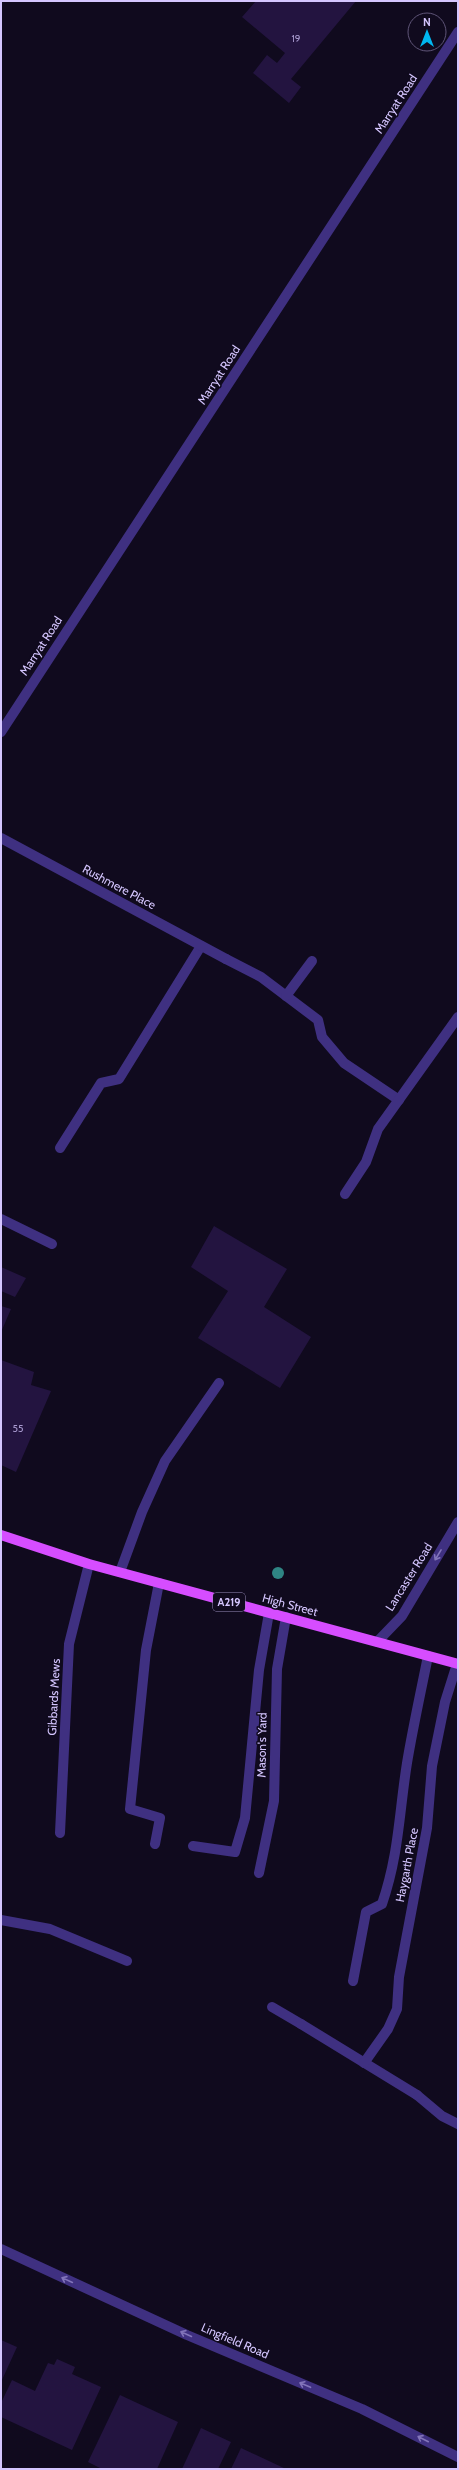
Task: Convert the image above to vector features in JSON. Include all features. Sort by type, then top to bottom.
[{"type":"main road","name":"High Street","points":[[1,1535],[89,1564],[457,1664]]},
{"type":"street","name":"Marryat Road","points":[[1,732],[458,32]]},
{"type":"street","name":"Rushmere Place","points":[[1,838],[261,978],[318,1020],[322,1037],[344,1064],[399,1100]]},
{"type":"street","points":[[60,1148],[100,1083],[119,1079],[201,946]]},
{"type":"street","points":[[286,996],[312,961]]},
{"type":"street","points":[[345,1194],[366,1162],[378,1129],[458,1017]]},
{"type":"street","points":[[1,1220],[52,1244]]},
{"type":"street","points":[[120,1572],[142,1512],[165,1461],[219,1383]]},
{"type":"street","name":"Lancaster Road","points":[[377,1642],[402,1616],[458,1522]]},
{"type":"street","name":"Gibbards Mews","points":[[60,1833],[69,1644],[89,1564]]},
{"type":"street","points":[[156,1844],[160,1818],[130,1809],[146,1650],[159,1583]]},
{"type":"street","points":[[193,1846],[235,1852],[245,1818],[259,1670],[269,1612]]},
{"type":"street","name":"Mason's Yard","points":[[258,1873],[274,1801],[277,1668],[286,1617]]},
{"type":"street","points":[[353,1981],[366,1912],[382,1904],[392,1876],[399,1840],[407,1763],[428,1656]]},
{"type":"street","name":"Haygarth Place","points":[[364,2063],[388,2029],[397,2009],[399,1977],[428,1828],[432,1766],[445,1702],[457,1664]]},
{"type":"street","points":[[1,1920],[50,1929],[127,1961]]},
{"type":"street","points":[[272,2007],[417,2095],[442,2116],[458,2124]]},
{"type":"street","name":"Lingfield Road","points":[[1,2249],[187,2335],[362,2409],[458,2457]]},
{"type":"building","points":[[256,1],[356,1],[291,79],[301,87],[289,103],[253,73],[267,55],[277,63],[285,53],[242,17]]},
{"type":"building","points":[[214,1226],[287,1269],[264,1307],[311,1337],[280,1388],[198,1338],[228,1291],[191,1267]]},
{"type":"building","points":[[1,1267],[26,1278],[15,1297],[1,1291]]},
{"type":"building","points":[[1,1306],[11,1309],[1,1332]]},
{"type":"building","points":[[1,1360],[34,1372],[31,1385],[51,1391],[16,1472],[1,1465]]},
{"type":"building","points":[[1,2340],[17,2347],[1,2382]]},
{"type":"building","points":[[57,2359],[75,2367],[72,2374],[101,2387],[72,2450],[1,2417],[1,2403],[12,2380],[35,2391],[48,2363],[54,2365]]},
{"type":"building","points":[[120,2395],[178,2422],[157,2469],[102,2469],[88,2462]]},
{"type":"building","points":[[201,2428],[231,2442],[218,2469],[182,2469]]},
{"type":"building","points":[[241,2448],[286,2469],[231,2469]]}]
